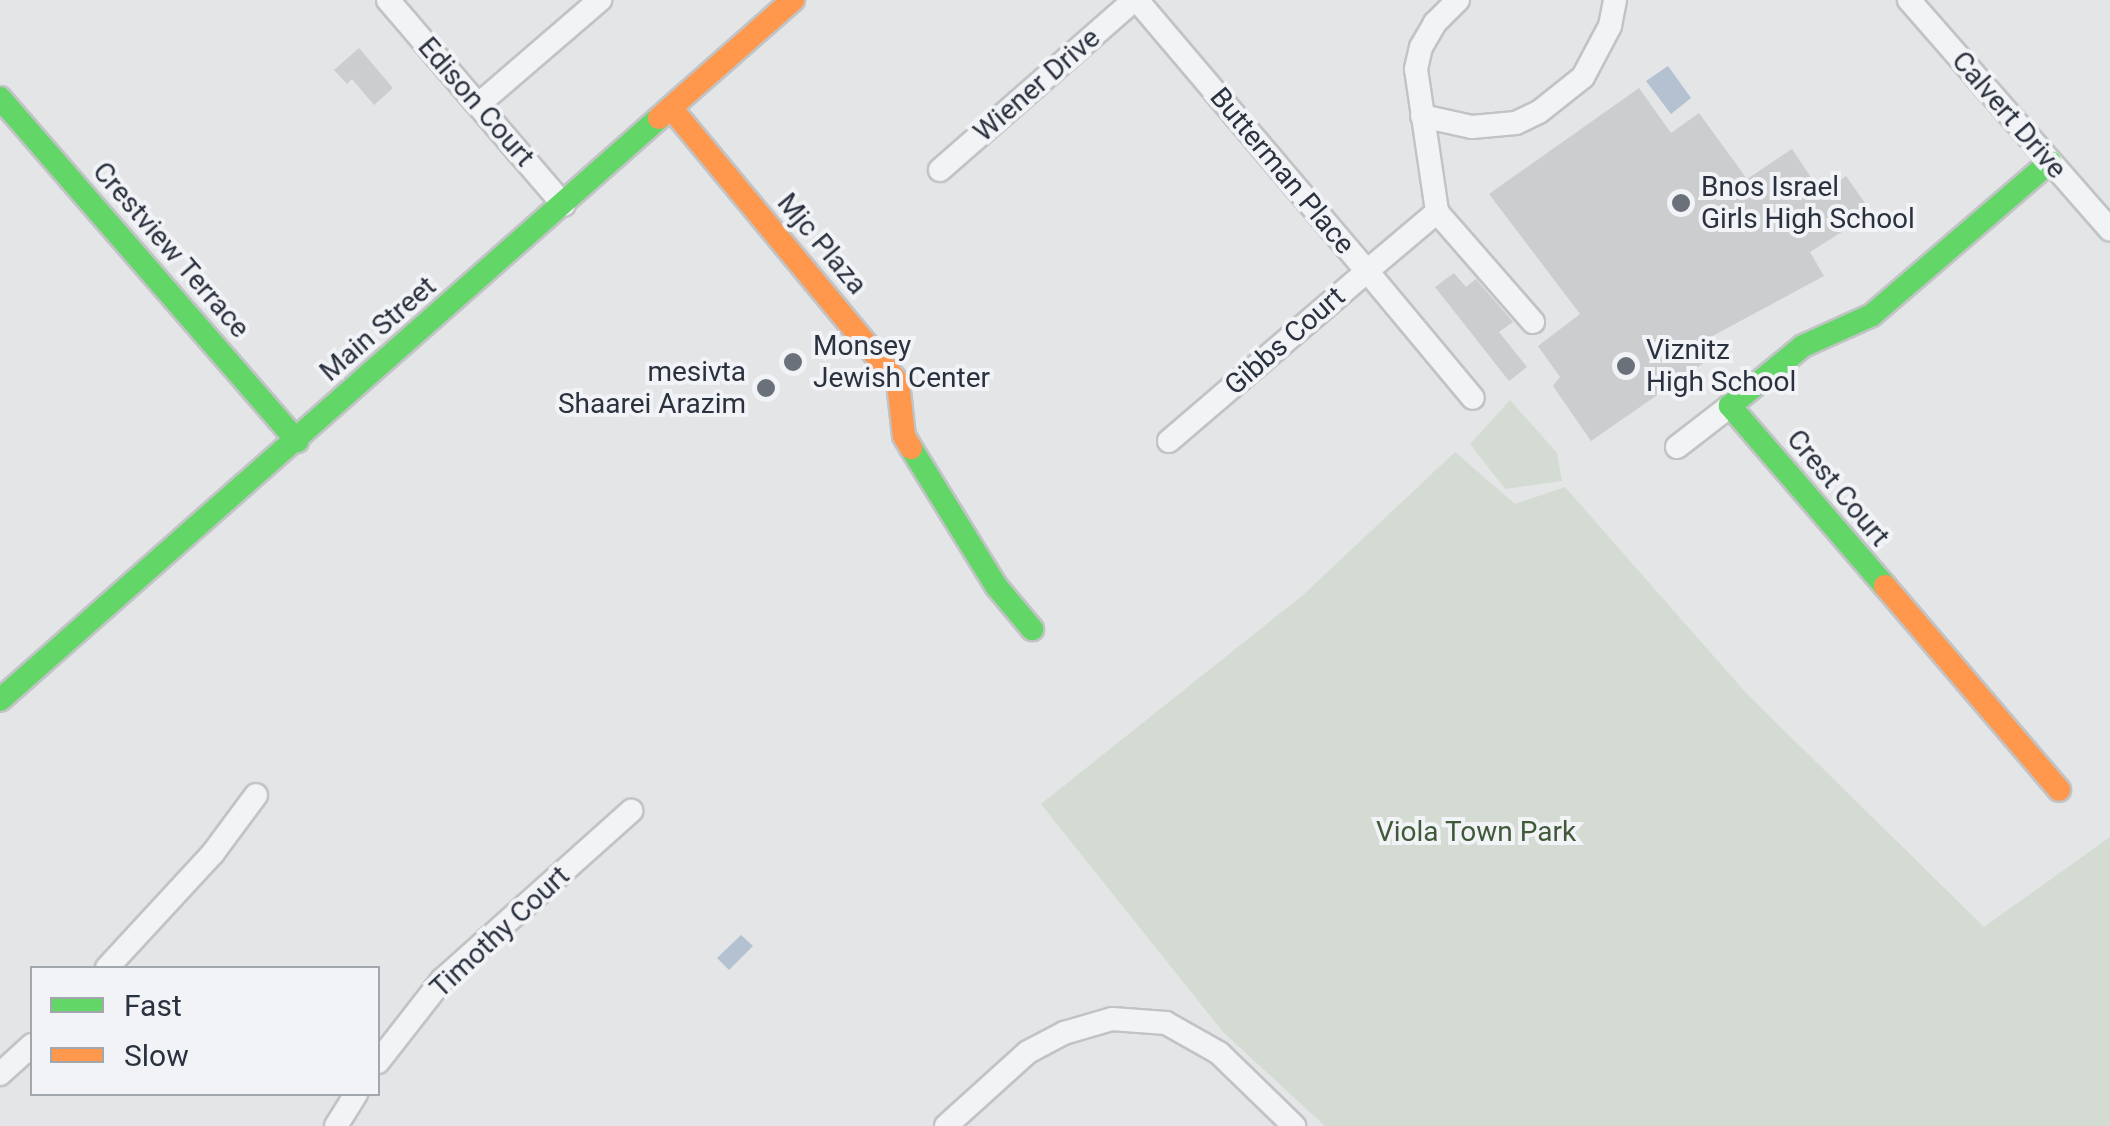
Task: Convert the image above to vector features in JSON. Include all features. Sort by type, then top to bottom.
[{"type":"street","name":"Edison Court","points":[[388,0],[564,205]]},
{"type":"street","points":[[479,104],[600,0]]},
{"type":"street","name":"Main Street","points":[[0,700],[793,0]]},
{"type":"street","name":"Wiener Drive","points":[[940,170],[1135,0]]},
{"type":"street","name":"Butterman Place","points":[[1135,0],[1367,271],[1438,212]]},
{"type":"street","points":[[1458,0],[1435,23],[1421,47],[1416,69],[1438,212],[1533,322]]},
{"type":"street","points":[[1422,116],[1472,127],[1516,123],[1540,112],[1583,77],[1610,26],[1615,0]]},
{"type":"street","name":"Calvert Drive","points":[[1909,0],[2110,230]]},
{"type":"street","name":"Crestview Terrace","points":[[0,98],[297,440]]},
{"type":"street","name":"Mjc Plaza","points":[[671,108],[898,382],[904,436],[997,586],[1032,629]]},
{"type":"street","points":[[1678,447],[1803,346],[1872,315],[2050,162]]},
{"type":"street","name":"Gibbs Court","points":[[1169,441],[1367,271],[1473,398]]},
{"type":"street","name":"Crest Court","points":[[1730,406],[2059,790]]},
{"type":"street","points":[[109,966],[213,854],[256,795]]},
{"type":"street","name":"Timothy Court","points":[[380,1059],[442,980],[631,810]]},
{"type":"street","points":[[946,1126],[1028,1052],[1064,1033],[1112,1019],[1166,1024],[1219,1053],[1294,1126]]},
{"type":"street","points":[[0,1074],[30,1047]]},
{"type":"street","points":[[336,1126],[355,1096]]},
{"type":"green space","points":[[1510,400],[1557,453],[1562,481],[1505,489],[1470,444]]},
{"type":"green space","name":"Viola Town Park","points":[[1455,452],[1515,504],[1565,487],[1746,693],[1984,927],[2110,837],[2110,1126],[1325,1126],[1223,1032],[1041,804],[1303,595]]},
{"type":"water","points":[[1668,66],[1691,98],[1671,114],[1646,81]]},
{"type":"water","points":[[741,935],[753,946],[729,970],[717,958]]},
{"type":"building","points":[[359,48],[393,88],[374,105],[352,79],[347,84],[334,70]]},
{"type":"building","name":"Bnos Israel Girls High School","points":[[1639,88],[1671,133],[1699,113],[1747,179],[1792,149],[1822,194],[1846,176],[1872,213],[1810,252],[1824,276],[1705,340],[1715,355],[1591,441],[1553,386],[1560,377],[1538,346],[1580,314],[1489,194]]},
{"type":"building","points":[[1454,273],[1466,287],[1476,279],[1513,322],[1499,332],[1527,367],[1509,381],[1435,287]]},
{"type":"traffic: fast","points":[[0,98],[297,441]]},
{"type":"traffic: fast","points":[[0,700],[659,118]]},
{"type":"traffic: fast","points":[[1885,586],[1730,406],[1803,346],[1872,315],[2050,162]]},
{"type":"traffic: fast","points":[[911,448],[997,587],[1032,629]]},
{"type":"traffic: slow","points":[[659,118],[793,0]]},
{"type":"traffic: slow","points":[[671,108],[898,382],[904,436],[911,448]]},
{"type":"traffic: slow","points":[[1885,586],[2059,790]]},
{"type":"place","name":"Bnos Israel Girls High School","points":[[1681,203]]},
{"type":"place","name":"Monsey Jewish Center","points":[[793,362]]},
{"type":"place","name":"Viznitz High School","points":[[1626,366]]},
{"type":"place","name":"mesivta Shaarei Arazim","points":[[766,388]]}]
